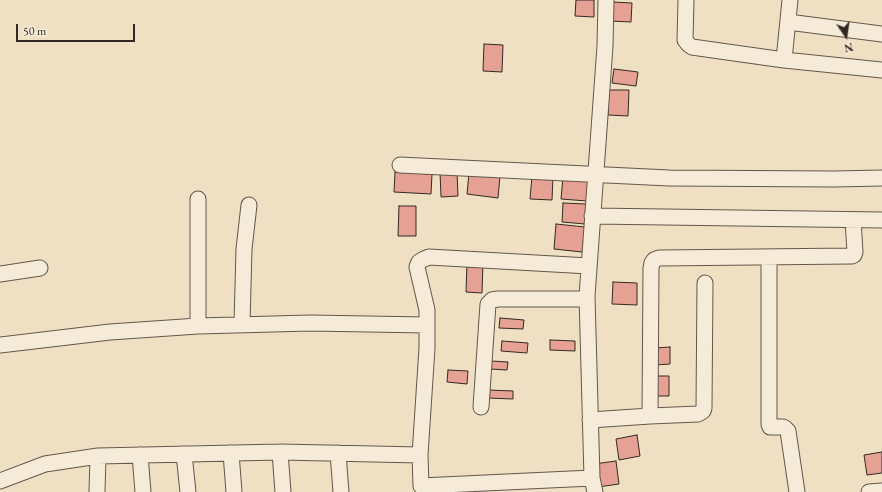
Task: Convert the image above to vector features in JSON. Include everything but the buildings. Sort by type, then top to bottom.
[{"type":"street","points":[[589,266],[429,258],[419,262],[417,267],[426,310],[427,325],[427,348],[420,455],[421,489],[593,485],[587,299],[605,46],[606,0]]},
{"type":"street","points":[[686,0],[685,40],[692,47],[784,60],[882,70]]},
{"type":"street","points":[[784,60],[790,0]]},
{"type":"street","points":[[788,22],[882,34]]},
{"type":"street","points":[[400,164],[676,178],[882,178]]},
{"type":"street","points":[[198,199],[198,326]]},
{"type":"street","points":[[242,324],[244,250],[249,206]]},
{"type":"street","points":[[592,216],[882,220]]},
{"type":"street","points":[[650,416],[651,268],[654,260],[659,258],[852,256],[855,252],[853,220]]},
{"type":"street","points":[[769,257],[769,424],[770,427],[783,427],[788,430],[797,492]]},
{"type":"street","points":[[0,274],[40,268]]},
{"type":"street","points":[[590,420],[698,414],[703,411],[705,282]]},
{"type":"street","points":[[481,407],[488,304],[492,300],[498,299],[587,299]]},
{"type":"street","points":[[0,345],[110,332],[198,326],[310,323],[427,325]]},
{"type":"street","points":[[0,481],[45,464],[98,456],[280,452],[420,455]]},
{"type":"street","points":[[280,452],[283,492]]},
{"type":"street","points":[[231,453],[234,492]]},
{"type":"street","points":[[338,453],[341,492]]},
{"type":"street","points":[[184,454],[188,492]]},
{"type":"street","points":[[140,455],[143,492]]},
{"type":"street","points":[[97,492],[98,456]]},
{"type":"street","points":[[868,492],[882,491]]}]
